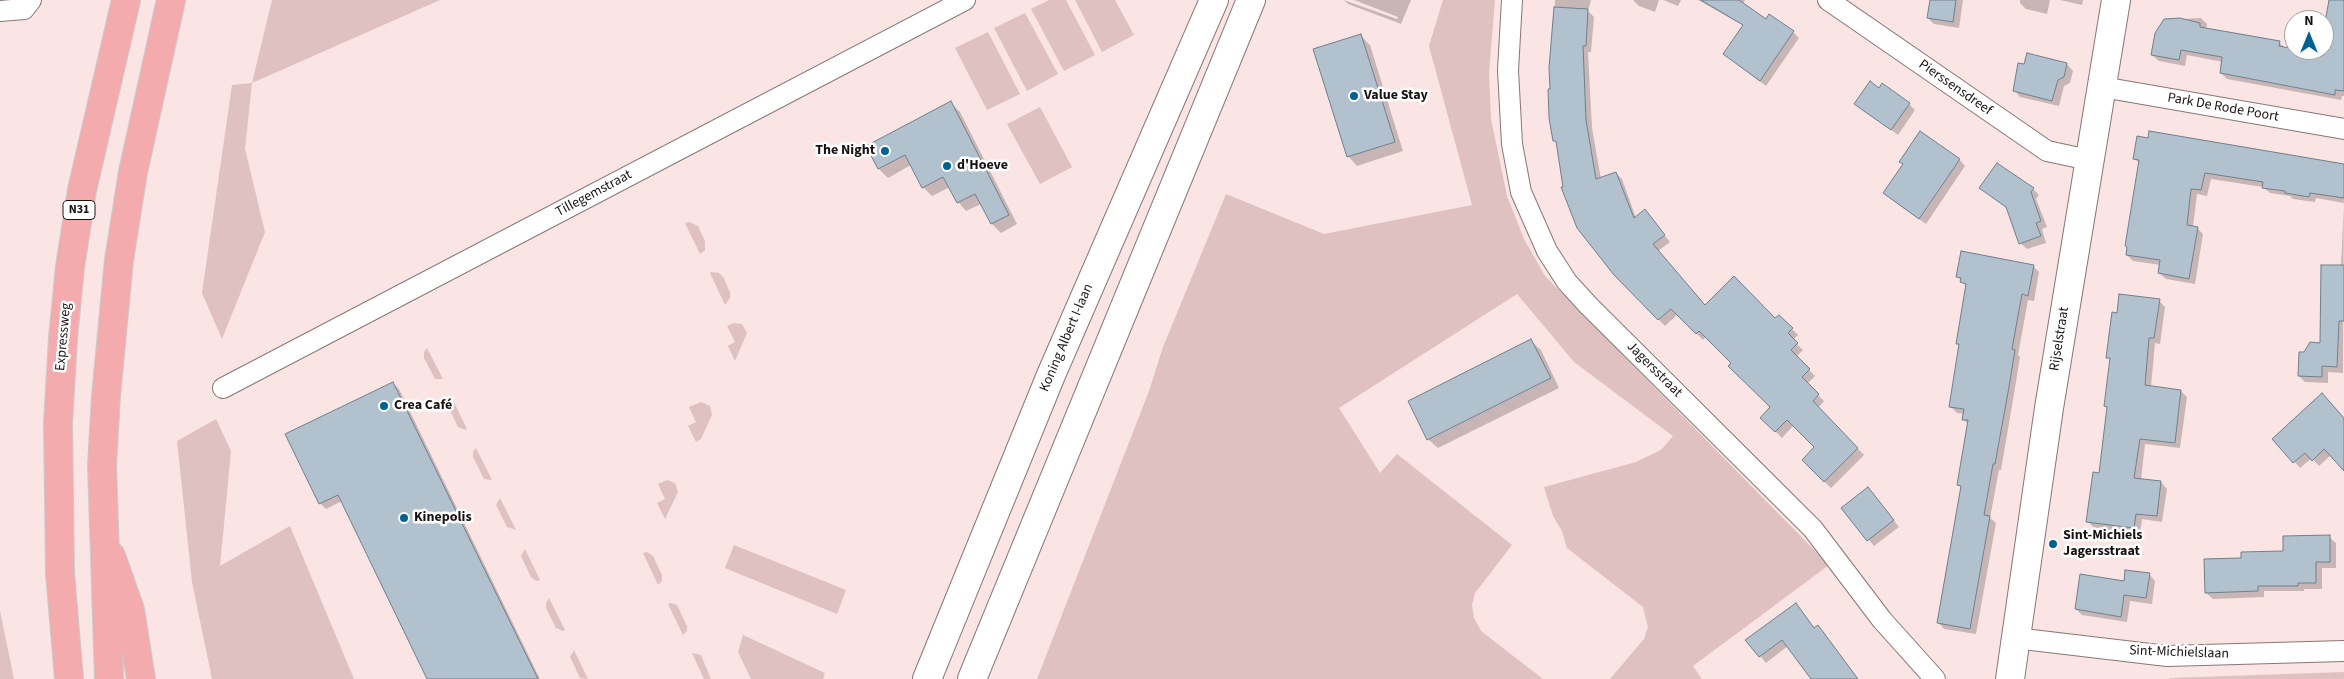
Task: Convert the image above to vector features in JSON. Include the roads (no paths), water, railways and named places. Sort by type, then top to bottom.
[{"type":"highway","name":"Expressweg","points":[[69,679],[63,634],[60,572],[58,423],[63,338],[70,267],[82,190],[126,0]]},
{"type":"highway","points":[[109,679],[102,465],[106,396],[119,260],[133,172],[171,0]]},
{"type":"highway","points":[[103,533],[130,610],[141,679]]},
{"type":"highway","name":"N31","points":[[54,679],[63,634]]},
{"type":"main road","name":"Koning Albert I-laan","points":[[927,679],[1051,375],[1214,0]]},
{"type":"main road","points":[[972,679],[1251,0]]},
{"type":"main road","name":"Rijselstraat","points":[[2010,679],[2049,408],[2116,0]]},
{"type":"street","points":[[0,11],[24,9],[31,0]]},
{"type":"street","name":"Tillegemstraat","points":[[223,388],[965,0]]},
{"type":"street","name":"Jagersstraat","points":[[1512,0],[1508,70],[1512,144],[1521,192],[1547,251],[1567,282],[1588,304],[1813,529],[1838,559],[1871,607],[1935,679]]},
{"type":"street","name":"Pierssensdreef","points":[[1828,0],[2046,151],[2089,160]]},
{"type":"street","name":"Park De Rode Poort","points":[[2102,87],[2344,129]]},
{"type":"street","name":"Sint-Michielslaan","points":[[2015,638],[2166,656],[2344,651]]},
{"type":"place","name":"Value Stay","points":[[1354,96]]},
{"type":"place","name":"The Night","points":[[885,151]]},
{"type":"place","name":"d'Hoeve","points":[[947,166]]},
{"type":"place","name":"Crea Café","points":[[384,406]]},
{"type":"place","name":"Kinepolis","points":[[404,518]]},
{"type":"place","name":"Sint-Michiels Jagersstraat","points":[[2053,544]]}]
